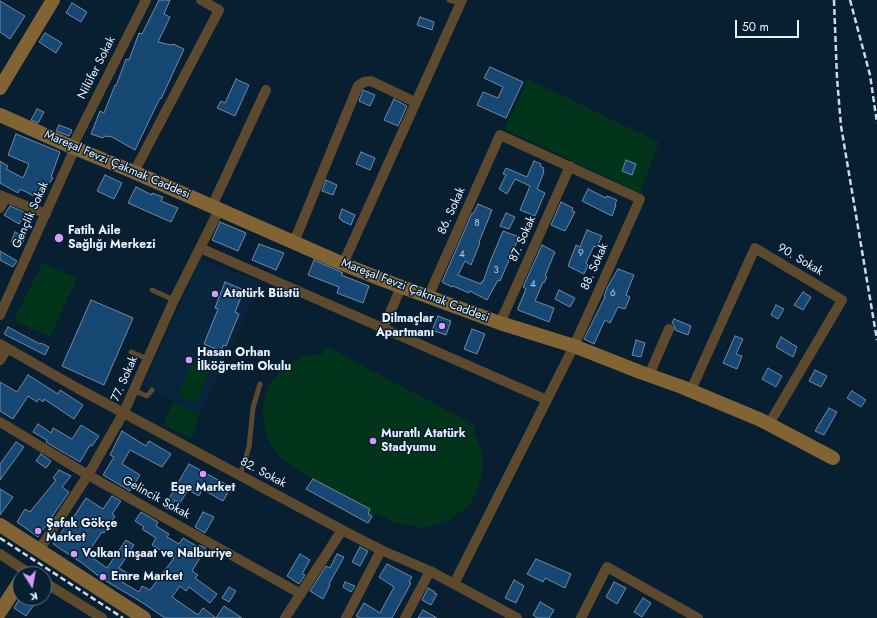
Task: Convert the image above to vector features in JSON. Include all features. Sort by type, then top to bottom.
[{"type":"street","points":[[0,88],[52,0]]},
{"type":"street","name":"Nilüfer Sokak","points":[[74,148],[146,0]]},
{"type":"street","points":[[134,172],[220,10],[201,0]]},
{"type":"street","points":[[343,264],[461,2]]},
{"type":"street","points":[[294,242],[358,86],[364,82],[370,81],[415,102]]},
{"type":"street","name":"77. Sokak","points":[[39,550],[88,475],[124,412],[148,359],[163,333],[174,300],[200,248],[215,208],[266,90]]},
{"type":"street","name":"Mareşal Fevzi Çakmak Caddesi","points":[[0,115],[343,264],[428,297],[500,323],[574,346],[691,390],[769,424],[833,458]]},
{"type":"street","name":"86. Sokak","points":[[428,297],[500,135],[570,166]]},
{"type":"street","name":"Gençlik Sokak","points":[[0,315],[74,148]]},
{"type":"street","name":"88. Sokak","points":[[454,584],[574,346],[640,199],[570,166]]},
{"type":"street","name":"87. Sokak","points":[[500,323],[570,166]]},
{"type":"street","points":[[0,208],[3,196],[46,214]]},
{"type":"street","points":[[200,248],[547,400]]},
{"type":"street","name":"90. Sokak","points":[[691,390],[755,248],[842,300],[769,424]]},
{"type":"street","points":[[383,329],[402,287]]},
{"type":"street","points":[[649,375],[669,329]]},
{"type":"street","points":[[0,360],[4,346]]},
{"type":"street","name":"82. Sokak","points":[[4,346],[77,388],[342,530],[381,550],[430,571],[517,618]]},
{"type":"street","name":"Gelincik Sokak","points":[[0,422],[88,475],[301,594]]},
{"type":"street","points":[[0,525],[144,618]]},
{"type":"street","points":[[285,618],[342,530]]},
{"type":"street","points":[[346,618],[381,550]]},
{"type":"street","points":[[0,554],[14,566]]},
{"type":"street","points":[[581,618],[607,567],[698,618]]},
{"type":"street","points":[[405,618],[430,571]]},
{"type":"street","points":[[52,587],[102,618]]},
{"type":"street","points":[[0,612],[12,594]]},
{"type":"lane","points":[[449,0],[461,2]]},
{"type":"lane","points":[[152,290],[174,300]]},
{"type":"lane","points":[[130,352],[148,359]]},
{"type":"lane","points":[[240,475],[249,447],[253,408],[260,384]]},
{"type":"lane","points":[[133,390],[147,396],[152,390]]},
{"type":"shaded area","name":"Hasan Orhan İlköğretim Okulu","points":[[200,259],[261,282],[200,414],[143,385]]},
{"type":"green space","points":[[528,79],[659,142],[640,193],[504,129]]},
{"type":"green space","points":[[42,263],[77,278],[50,337],[14,320]]},
{"type":"green space","name":"Muratlı Atatürk Stadyumu","points":[[326,346],[476,426],[473,432],[481,448],[483,467],[479,485],[471,504],[451,519],[423,528],[396,523],[375,513],[369,525],[306,489],[312,479],[283,460],[273,448],[266,435],[262,412],[268,387],[281,370],[302,356],[323,354]]},
{"type":"green space","points":[[192,362],[210,370],[196,403],[178,395]]},
{"type":"green space","points":[[174,401],[200,414],[192,438],[163,425]]},
{"type":"building","points":[[159,0],[170,0],[164,14],[170,17],[158,42],[171,45],[173,44],[184,49],[135,150],[112,137],[105,136],[103,138],[91,134],[100,111],[104,113],[126,59],[129,60],[139,33],[142,34]]},
{"type":"building","points":[[0,1],[25,16],[10,39],[0,32]]},
{"type":"building","points":[[72,3],[87,12],[81,22],[66,13]]},
{"type":"building","points":[[420,17],[434,22],[432,30],[417,25]]},
{"type":"building","points":[[45,33],[62,43],[56,53],[39,42]]},
{"type":"building","points":[[490,67],[523,82],[506,118],[477,105],[483,92],[498,98],[503,87],[484,78]]},
{"type":"building","points":[[236,79],[249,85],[235,116],[217,108],[221,101],[225,103]]},
{"type":"building","points":[[363,90],[375,95],[370,106],[359,101]]},
{"type":"building","points":[[394,99],[407,106],[398,126],[384,120]]},
{"type":"building","points":[[37,109],[44,112],[38,123],[31,120]]},
{"type":"building","points":[[59,125],[72,130],[69,136],[56,131]]},
{"type":"building","points":[[16,134],[60,152],[51,177],[53,178],[47,185],[42,195],[35,193],[34,196],[20,189],[18,193],[0,183],[0,161],[8,166],[6,169],[23,178],[29,164],[8,155]]},
{"type":"building","points":[[361,152],[375,158],[370,170],[356,164]]},
{"type":"building","points":[[626,160],[636,164],[632,175],[622,171]]},
{"type":"building","points":[[534,161],[541,164],[540,166],[544,168],[544,172],[537,189],[545,193],[535,216],[520,210],[530,186],[515,179],[507,194],[499,189],[506,175],[503,174],[506,168],[527,177]]},
{"type":"building","points":[[105,175],[122,183],[114,199],[97,191]]},
{"type":"building","points":[[326,180],[337,185],[333,195],[322,191]]},
{"type":"building","points":[[136,187],[152,195],[152,193],[163,197],[161,201],[178,208],[171,222],[128,203]]},
{"type":"building","points":[[588,189],[606,198],[607,196],[617,200],[612,216],[582,201]]},
{"type":"building","points":[[561,202],[573,208],[572,211],[575,212],[565,231],[551,225]]},
{"type":"building","points":[[478,204],[492,210],[471,265],[465,261],[458,275],[481,284],[503,231],[519,237],[500,281],[498,280],[487,300],[470,291],[469,293],[442,282],[472,213],[473,214]]},
{"type":"building","points":[[10,206],[26,213],[19,224],[4,215]]},
{"type":"building","points":[[342,209],[355,215],[351,225],[339,218]]},
{"type":"building","points":[[506,213],[515,217],[509,229],[500,226]]},
{"type":"building","points":[[220,222],[246,233],[238,251],[212,240]]},
{"type":"building","points":[[587,230],[602,236],[597,247],[594,246],[586,263],[588,265],[584,274],[568,266],[576,245],[580,247]]},
{"type":"building","points":[[15,232],[25,237],[21,246],[11,242]]},
{"type":"building","points":[[259,244],[284,253],[276,270],[252,260]]},
{"type":"building","points":[[542,245],[555,252],[545,276],[547,277],[544,283],[543,282],[535,301],[554,308],[549,322],[518,310],[526,289],[523,287]]},
{"type":"building","points":[[0,251],[17,261],[13,267],[0,260]]},
{"type":"building","points":[[314,260],[343,273],[341,275],[369,286],[363,303],[337,293],[339,287],[308,275]]},
{"type":"building","points":[[618,269],[634,275],[626,295],[630,297],[625,309],[618,307],[610,323],[605,320],[594,344],[584,339],[605,297],[604,296],[608,286]]},
{"type":"building","name":"Hasan Orhan İlköğretim Okulu","points":[[225,282],[244,290],[235,312],[239,314],[226,346],[223,345],[221,351],[204,344],[218,309],[215,308]]},
{"type":"building","points":[[559,290],[575,298],[570,307],[555,299]]},
{"type":"building","points":[[803,292],[811,297],[803,310],[794,305]]},
{"type":"building","points":[[91,300],[133,318],[104,385],[62,366]]},
{"type":"building","points":[[776,305],[784,309],[778,319],[771,315]]},
{"type":"building","name":"Dilmaçlar Apartmanı","points":[[438,316],[451,321],[446,335],[432,330]]},
{"type":"building","points":[[674,319],[691,326],[688,335],[675,330],[672,323]]},
{"type":"building","points":[[8,327],[40,344],[41,343],[49,347],[45,355],[4,334]]},
{"type":"building","points":[[472,329],[485,334],[477,354],[464,349]]},
{"type":"building","points":[[735,336],[743,339],[736,354],[742,356],[737,369],[723,363]]},
{"type":"building","points":[[781,337],[797,347],[793,357],[776,347]]},
{"type":"building","points":[[636,340],[645,343],[641,357],[632,355]]},
{"type":"building","points":[[768,368],[782,376],[776,387],[762,379]]},
{"type":"building","points":[[815,370],[827,376],[821,387],[809,381]]},
{"type":"building","points":[[28,375],[58,394],[60,390],[83,405],[74,419],[44,399],[43,402],[39,399],[37,402],[28,396],[13,419],[0,411],[0,382],[17,392]]},
{"type":"building","points":[[852,391],[866,400],[861,407],[847,398]]},
{"type":"building","points":[[829,408],[837,412],[824,435],[815,431]]},
{"type":"building","points":[[38,424],[51,433],[53,428],[72,439],[81,425],[99,436],[92,446],[90,445],[80,462],[46,442],[47,440],[33,432]]},
{"type":"building","points":[[122,431],[146,446],[149,441],[171,454],[162,467],[130,450],[122,464],[140,475],[130,491],[103,475],[114,457],[110,455]]},
{"type":"building","points":[[16,442],[24,447],[0,480],[0,464]]},
{"type":"building","points":[[41,454],[51,461],[46,468],[36,461]]},
{"type":"building","points":[[189,464],[231,487],[223,501],[202,489],[199,496],[188,490],[180,503],[175,500],[170,510],[164,507]]},
{"type":"building","points":[[59,470],[71,476],[62,487],[69,492],[38,537],[17,522],[25,509],[30,512],[56,480],[53,478]]},
{"type":"building","points":[[313,479],[370,509],[368,514],[372,516],[368,523],[306,489]]},
{"type":"building","points":[[0,489],[13,497],[0,515]]},
{"type":"building","points":[[112,496],[121,501],[112,514],[115,516],[104,533],[102,532],[87,554],[107,568],[126,540],[134,545],[119,568],[127,573],[122,582],[139,592],[142,586],[150,590],[174,558],[152,545],[156,538],[142,529],[144,527],[135,521],[141,512],[158,522],[156,526],[169,534],[167,537],[179,544],[183,538],[198,547],[199,545],[206,548],[192,571],[198,575],[195,578],[217,594],[210,603],[189,587],[186,591],[180,586],[172,597],[198,615],[203,608],[216,618],[165,618],[101,578],[82,563],[53,544],[70,520],[71,521],[86,498],[103,509]]},
{"type":"building","points":[[203,512],[214,517],[205,533],[195,527]]},
{"type":"building","points":[[360,547],[368,551],[360,566],[352,562]]},
{"type":"building","points":[[300,554],[310,560],[302,574],[305,575],[299,584],[287,576]]},
{"type":"building","points":[[337,554],[344,557],[329,584],[330,585],[323,599],[310,591],[326,566],[330,568]]},
{"type":"building","points":[[536,559],[571,574],[565,588],[545,578],[543,582],[527,574]]},
{"type":"building","points":[[387,564],[412,577],[409,582],[411,583],[392,618],[360,618],[356,616],[364,603],[380,613],[394,587],[379,577]]},
{"type":"building","points":[[514,580],[524,586],[516,603],[505,598]]},
{"type":"building","points":[[345,582],[355,586],[351,592],[343,587]]},
{"type":"building","points":[[614,582],[626,588],[617,604],[606,597]]},
{"type":"building","points":[[229,587],[236,591],[229,602],[222,598]]},
{"type":"building","points":[[428,588],[437,594],[431,605],[422,600]]},
{"type":"building","points":[[643,598],[651,603],[642,617],[634,612]]},
{"type":"building","points":[[540,602],[554,610],[549,618],[538,618],[533,615]]},
{"type":"building","points":[[15,606],[33,606],[26,616],[14,608]]},
{"type":"building","points":[[224,606],[242,618],[216,618]]},
{"type":"building","points":[[423,610],[437,618],[418,618]]},
{"type":"railway","points":[[834,0],[837,78],[841,126],[877,340]]},
{"type":"railway","points":[[850,0],[870,75],[877,123]]},
{"type":"railway","points":[[0,538],[123,618]]},
{"type":"place","name":"Fatih Aile Sağlığı Merkezi","points":[[59,238]]},
{"type":"place","name":"Atatürk Büstü","points":[[215,294]]},
{"type":"place","name":"Dilmaçlar Apartmanı","points":[[442,326]]},
{"type":"place","name":"Hasan Orhan İlköğretim Okulu","points":[[189,360]]},
{"type":"place","name":"Muratlı Atatürk Stadyumu","points":[[373,441]]},
{"type":"place","name":"Ege Market","points":[[203,474]]},
{"type":"place","name":"Şafak Gökçe Market","points":[[38,531]]},
{"type":"place","name":"Volkan İnşaat ve Nalburiye","points":[[74,554]]},
{"type":"place","name":"Emre Market","points":[[103,577]]}]
